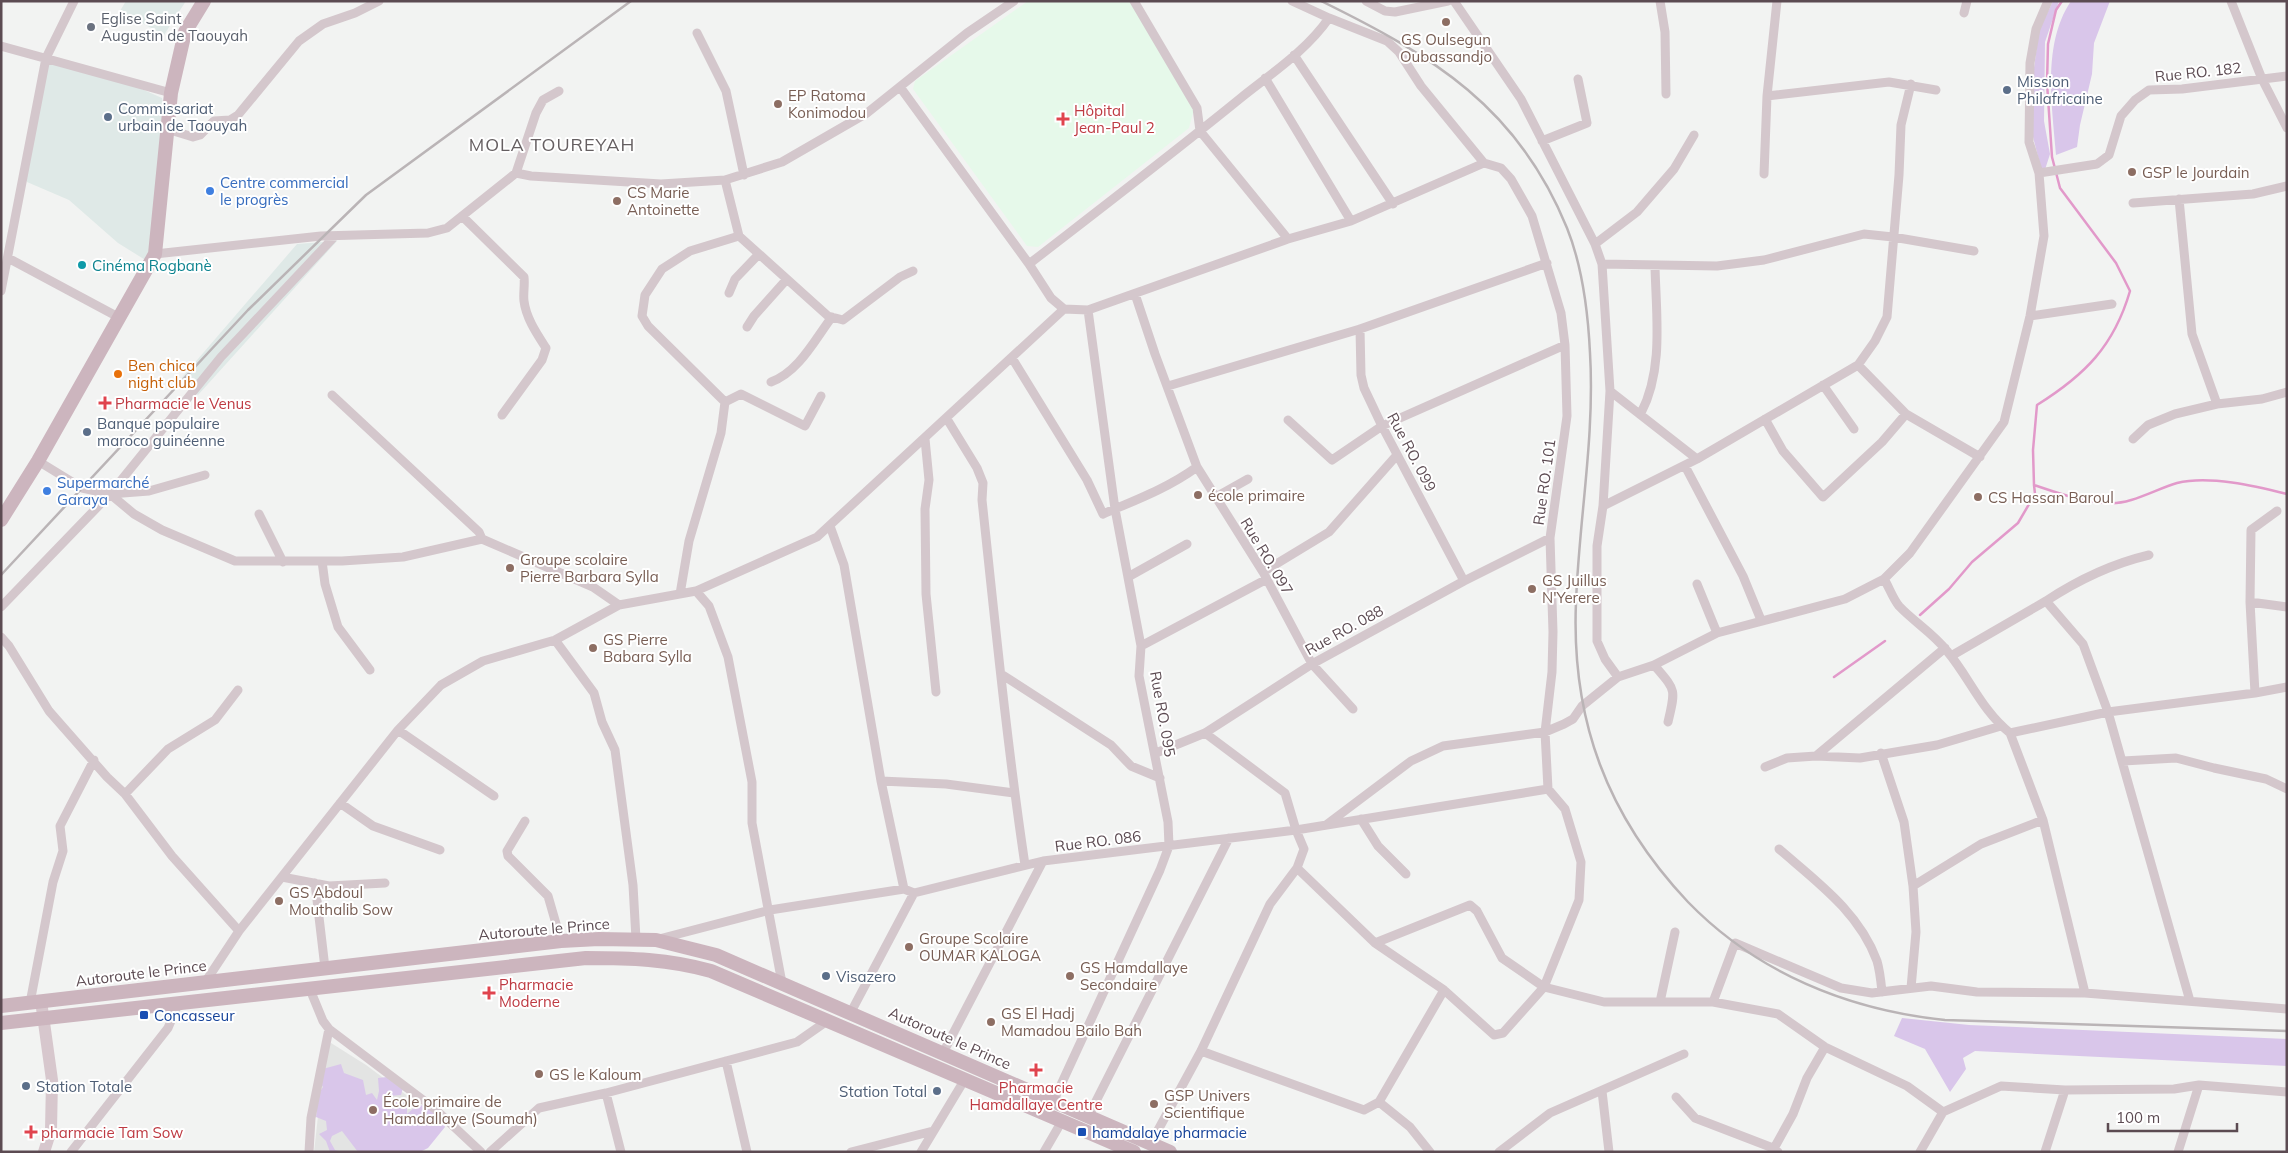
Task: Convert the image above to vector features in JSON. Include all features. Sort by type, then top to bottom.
[{"type":"main road","points":[[1,520],[38,461],[155,254],[171,93],[185,32],[204,1]]},
{"type":"main road","name":"Autoroute le Prince","points":[[1,1006],[561,941],[656,940],[716,955],[1170,1152]]},
{"type":"main road","name":"Autoroute le Prince","points":[[1,1023],[309,987],[586,958],[631,958],[681,962],[711,971],[1134,1152]]},
{"type":"main road","points":[[35,1002],[42,1018],[52,1080],[51,1130],[44,1152]]},
{"type":"street","points":[[1,291],[46,58],[74,1]]},
{"type":"street","points":[[167,129],[193,137],[200,135],[214,121],[230,120],[238,115],[299,41],[323,24],[355,13],[379,1]]},
{"type":"street","points":[[516,173],[531,176],[661,184],[724,180],[782,162],[867,114],[967,33],[1014,1]]},
{"type":"street","points":[[1134,1],[1197,108],[1200,131],[1288,238]]},
{"type":"street","name":"Rue RO. 101","points":[[1292,1],[1388,41],[1399,52],[1422,86],[1484,162],[1501,168],[1511,179],[1532,216],[1548,264],[1561,313],[1565,345],[1567,416],[1550,538],[1552,662],[1545,732],[1548,789]]},
{"type":"street","points":[[1366,1],[1385,11],[1395,12],[1448,1]]},
{"type":"street","points":[[1454,1],[1521,99],[1595,244],[1602,264],[1610,391],[1602,506],[1597,546],[1598,641],[1605,659],[1618,677]]},
{"type":"street","points":[[1660,1],[1665,32],[1666,94]]},
{"type":"street","points":[[1764,174],[1767,96],[1777,1]]},
{"type":"street","points":[[1964,14],[1967,1]]},
{"type":"street","points":[[1326,825],[1411,761],[1443,746],[1545,732],[1573,719],[1582,706],[1618,677],[1654,665],[1716,633],[1845,599],[1884,579],[1910,553],[2004,422],[2030,316],[2044,236],[2042,172],[2029,142],[2030,63],[2036,28],[2048,1]]},
{"type":"street","points":[[2232,1],[2262,80],[2287,128]]},
{"type":"street","points":[[1029,264],[1294,55],[1321,29],[1329,18]]},
{"type":"street","points":[[697,33],[726,91],[744,175]]},
{"type":"street","points":[[1,46],[171,93]]},
{"type":"street","points":[[1294,55],[1393,204]]},
{"type":"street","name":"Rue RO. 182","points":[[2042,172],[2096,164],[2104,160],[2109,155],[2121,116],[2135,100],[2149,90],[2287,76]]},
{"type":"street","points":[[1265,78],[1351,221]]},
{"type":"street","points":[[1542,141],[1588,124],[1578,79]]},
{"type":"street","points":[[1767,96],[1889,82],[1911,84],[1936,90]]},
{"type":"street","points":[[1602,506],[1698,459],[1858,365],[1876,341],[1886,317],[1899,175],[1901,126],[1911,84]]},
{"type":"street","points":[[900,87],[1029,264],[1051,298],[1064,309],[1088,310],[1288,238],[1351,221],[1484,162]]},
{"type":"street","points":[[155,254],[335,236],[428,233],[447,228],[516,173],[536,113],[543,100],[559,91]]},
{"type":"street","points":[[1595,244],[1636,212],[1674,169],[1694,135]]},
{"type":"street","points":[[724,180],[739,236],[828,316],[843,320],[900,277],[913,271]]},
{"type":"street","points":[[2133,203],[2253,194],[2287,186]]},
{"type":"street","points":[[2179,199],[2192,334],[2217,404]]},
{"type":"street","points":[[462,216],[524,278],[524,300],[527,311],[533,328],[546,348],[542,360],[502,415]]},
{"type":"street","points":[[1602,264],[1718,266],[1764,260],[1864,234],[1974,251]]},
{"type":"street","points":[[1,607],[110,494],[221,357],[335,236]]},
{"type":"street","points":[[725,402],[648,326],[642,316],[645,295],[662,268],[690,251],[739,236]]},
{"type":"street","points":[[729,293],[735,279],[759,254]]},
{"type":"street","points":[[8,258],[120,318]]},
{"type":"street","points":[[1168,386],[1360,329],[1548,264]]},
{"type":"street","points":[[1641,413],[1652,384],[1656,350],[1655,266]]},
{"type":"street","points":[[747,327],[754,316],[787,279]]},
{"type":"street","name":"Rue RO. 097","points":[[1135,294],[1154,354],[1168,386],[1197,467],[1265,576],[1312,664],[1353,709]]},
{"type":"street","points":[[2030,316],[2112,304]]},
{"type":"street","points":[[206,981],[239,931],[340,803],[398,730],[441,685],[483,661],[555,640],[619,605],[696,591],[817,538],[1064,309]]},
{"type":"street","name":"Rue RO. 095","points":[[1053,1102],[1160,870],[1169,846],[1168,822],[1156,754],[1139,676],[1141,646],[1115,509],[1088,310]]},
{"type":"street","points":[[771,382],[781,378],[811,348],[832,317]]},
{"type":"street","name":"Rue RO. 099","points":[[1360,329],[1361,375],[1364,388],[1397,455],[1464,581]]},
{"type":"street","points":[[1288,420],[1332,460],[1382,426],[1565,345]]},
{"type":"street","points":[[1012,358],[1083,473],[1103,514],[1177,482],[1197,467]]},
{"type":"street","points":[[1858,365],[1906,414],[1980,457]]},
{"type":"street","points":[[1823,385],[1854,429]]},
{"type":"street","points":[[1610,391],[1641,413],[1698,459]]},
{"type":"street","points":[[2133,439],[2148,425],[2175,414],[2217,404],[2262,399],[2273,394],[2287,392]]},
{"type":"street","points":[[332,394],[478,532],[482,539]]},
{"type":"street","points":[[725,402],[741,394],[805,426],[821,396]]},
{"type":"street","points":[[680,594],[689,541],[721,433],[725,402]]},
{"type":"street","points":[[1765,419],[1783,451],[1823,497],[1882,442],[1906,414]]},
{"type":"street","points":[[947,419],[978,468],[983,483],[982,500],[1014,793],[1025,865]]},
{"type":"street","points":[[925,439],[929,480],[925,509],[926,594],[936,692]]},
{"type":"street","points":[[1141,646],[1265,576],[1330,532],[1397,455]]},
{"type":"street","points":[[38,461],[82,488],[110,494],[149,491],[205,475]]},
{"type":"street","points":[[1685,466],[1743,576],[1760,620]]},
{"type":"street","points":[[1216,497],[1248,479]]},
{"type":"street","points":[[110,494],[134,514],[162,530],[235,561],[283,562],[403,557],[482,539],[594,587],[619,605]]},
{"type":"street","points":[[2255,693],[2250,602],[2251,530],[2277,511]]},
{"type":"street","points":[[259,514],[283,562]]},
{"type":"street","points":[[830,526],[844,565],[881,781],[904,890]]},
{"type":"street","name":"Rue RO. 088","points":[[1156,754],[1204,733],[1312,664],[1464,581],[1550,538]]},
{"type":"street","points":[[1128,577],[1187,544]]},
{"type":"street","points":[[1816,756],[1948,652],[2046,600],[2076,581],[2115,564],[2149,555]]},
{"type":"street","points":[[322,560],[325,584],[338,627],[370,670]]},
{"type":"street","points":[[1884,579],[1898,605],[1929,631],[1948,652],[1983,704],[2001,726],[2010,733],[2043,820],[2084,993]]},
{"type":"street","points":[[1698,584],[1716,633]]},
{"type":"street","points":[[696,591],[709,606],[728,657],[752,782],[752,823],[770,910],[782,983]]},
{"type":"street","points":[[2046,600],[2083,644],[2108,712],[2190,1001]]},
{"type":"street","points":[[2250,602],[2287,607]]},
{"type":"street","points":[[1,637],[9,646],[49,711],[125,794],[172,856],[239,931]]},
{"type":"street","points":[[555,640],[594,693],[602,722],[615,750],[633,885],[636,939]]},
{"type":"street","points":[[1654,665],[1672,686],[1675,694],[1668,722]]},
{"type":"street","points":[[1001,674],[1111,745],[1131,766],[1160,778]]},
{"type":"street","points":[[2010,733],[2108,712],[2255,693],[2287,687]]},
{"type":"street","points":[[125,794],[168,749],[215,720],[238,690]]},
{"type":"street","points":[[1765,767],[1787,758],[1816,756],[1860,758],[1937,745],[2001,726]]},
{"type":"street","points":[[398,730],[494,796]]},
{"type":"street","points":[[1151,1143],[1201,1051],[1270,904],[1297,868],[1304,849],[1285,793],[1204,733]]},
{"type":"street","points":[[1881,753],[1904,822],[1913,886],[1916,932],[1911,988]]},
{"type":"street","points":[[2123,761],[2176,758],[2266,779],[2287,789]]},
{"type":"street","points":[[35,1002],[53,882],[63,851],[60,826],[94,760]]},
{"type":"street","points":[[881,781],[946,784],[1014,793]]},
{"type":"street","points":[[1297,868],[1375,942],[1444,990],[1494,1035],[1499,1035],[1544,987],[1579,900],[1581,862],[1565,809],[1548,789]]},
{"type":"street","name":"Rue RO. 086","points":[[914,893],[1043,861],[1296,830],[1548,789]]},
{"type":"street","points":[[340,803],[373,826],[440,850]]},
{"type":"street","points":[[1360,820],[1378,846],[1406,874]]},
{"type":"street","points":[[1913,886],[1981,844],[2043,820]]},
{"type":"street","points":[[524,821],[506,851],[508,856],[548,896],[561,941]]},
{"type":"street","points":[[1088,1117],[1229,838]]},
{"type":"street","points":[[1779,849],[1842,903],[1862,931],[1877,962],[1882,992]]},
{"type":"street","points":[[944,1053],[1043,861]]},
{"type":"street","points":[[282,877],[329,886],[385,884]]},
{"type":"street","points":[[316,883],[325,968]]},
{"type":"street","points":[[656,940],[770,910],[904,890],[914,893],[851,1012]]},
{"type":"street","points":[[1375,942],[1470,906],[1477,911],[1502,958],[1544,987],[1604,1002],[1713,1002],[1778,1014],[1825,1047],[1907,1086],[1943,1112]]},
{"type":"street","points":[[1660,1002],[1675,932]]},
{"type":"street","points":[[1713,1002],[1735,943],[1841,988],[1872,993],[1931,986],[1978,992],[2084,993],[2287,1009]]},
{"type":"street","points":[[309,987],[323,1021],[329,1029],[435,1109],[481,1152]]},
{"type":"street","points":[[1201,1051],[1364,1110],[1379,1102],[1444,990]]},
{"type":"street","points":[[71,1152],[168,1028],[179,1002]]},
{"type":"street","points":[[490,1152],[539,1108],[606,1093],[797,1042],[827,1021]]},
{"type":"street","points":[[309,1152],[311,1118],[329,1029]]},
{"type":"street","points":[[1676,1097],[1694,1118],[1774,1150],[1793,1114],[1807,1078],[1825,1047]]},
{"type":"street","points":[[1499,1152],[1550,1113],[1684,1054]]},
{"type":"street","points":[[726,1061],[747,1152]]},
{"type":"street","points":[[921,1152],[965,1079]]},
{"type":"street","points":[[1920,1152],[1943,1112],[2001,1086],[2066,1090],[2174,1089],[2199,1085],[2287,1092]]},
{"type":"street","points":[[2178,1152],[2199,1085]]},
{"type":"street","points":[[2045,1152],[2066,1090]]},
{"type":"street","points":[[1602,1091],[1609,1152]]},
{"type":"street","points":[[606,1093],[620,1152]]},
{"type":"street","points":[[1379,1102],[1410,1127],[1430,1152]]},
{"type":"street","points":[[1044,1152],[1062,1121]]},
{"type":"street","points":[[851,1152],[933,1131]]},
{"type":"shaded area","points":[[126,1],[186,1],[164,35],[120,11]]},
{"type":"shaded area","name":"Hôpital Jean-Paul 2","points":[[1028,1],[1130,1],[1194,109],[1189,128],[1038,247],[1027,246],[913,89],[915,81]]},
{"type":"shaded area","points":[[2053,1],[2059,1],[2045,42],[2044,121],[2050,154],[2043,176],[2033,137],[2032,83],[2039,30]]},
{"type":"shaded area","points":[[2071,1],[2110,1],[2094,43],[2092,74],[2077,147],[2056,155],[2051,96],[2052,56],[2062,18]]},
{"type":"shaded area","points":[[48,62],[137,87],[162,98],[166,120],[153,251],[147,261],[118,243],[69,200],[27,182],[26,175]]},
{"type":"shaded area","points":[[337,241],[198,395],[179,381],[297,244]]},
{"type":"shaded area","points":[[1902,1018],[1969,1025],[2287,1039],[2287,1066],[1975,1051],[1963,1058],[1966,1069],[1950,1092],[1925,1049],[1894,1036]]},
{"type":"shaded area","name":"École primaire de Hamdallaye (Soumah)","points":[[331,1043],[366,1065],[445,1124],[412,1152],[314,1152],[322,1080],[328,1046]]},
{"type":"shaded area","name":"École primaire de Hamdallaye (Soumah)","points":[[341,1064],[344,1073],[363,1080],[366,1095],[372,1093],[377,1100],[379,1091],[378,1078],[387,1077],[403,1088],[401,1095],[389,1096],[387,1099],[401,1099],[407,1107],[407,1114],[415,1107],[423,1105],[442,1119],[445,1127],[428,1148],[420,1152],[358,1152],[342,1131],[332,1136],[330,1141],[335,1150],[343,1152],[330,1152],[326,1141],[319,1134],[327,1130],[326,1121],[316,1117],[318,1095],[323,1087],[317,1078],[319,1070]]},
{"type":"waterway","points":[[2062,1],[2056,10],[2048,44],[2047,83],[2052,157],[2060,188],[2116,263],[2130,291],[2115,328],[2096,357],[2070,382],[2037,405],[2033,450],[2034,485],[2079,499],[2108,503],[2125,502],[2177,483],[2203,480],[2232,482],[2287,494]]},
{"type":"waterway","points":[[1920,615],[1949,589],[1972,562],[2018,523],[2035,494],[2034,485]]},
{"type":"waterway","points":[[1834,677],[1885,641]]},
{"type":"railway","points":[[1,575],[248,310],[366,195],[631,1]]},
{"type":"railway","points":[[1321,1],[1400,43],[1435,65],[1468,90],[1497,118],[1524,149],[1547,186],[1567,228],[1577,258],[1584,290],[1591,384],[1589,447],[1576,602],[1576,645],[1580,687],[1588,726],[1600,764],[1616,800],[1636,835],[1660,869],[1688,902],[1715,927],[1744,949],[1774,968],[1806,984],[1839,997],[1909,1015],[1945,1020],[2287,1031]]},
{"type":"place","name":"GS Oulsegun Oubassandjo","points":[[1446,22]]},
{"type":"place","name":"Eglise Saint Augustin de Taouyah","points":[[91,27]]},
{"type":"place","name":"Mission Philafricaine","points":[[2007,90]]},
{"type":"place","name":"EP Ratoma Konimodou","points":[[778,104]]},
{"type":"place","name":"Commissariat urbain de Taouyah","points":[[108,117]]},
{"type":"place","name":"Hôpital Jean-Paul 2","points":[[1063,119]]},
{"type":"place","name":"GSP le Jourdain","points":[[2132,172]]},
{"type":"place","name":"Centre commercial le progrès","points":[[210,191]]},
{"type":"place","name":"CS Marie Antoinette","points":[[617,201]]},
{"type":"place","name":"Cinéma Rogbanè","points":[[82,265]]},
{"type":"place","name":"Ben chica night club","points":[[118,374]]},
{"type":"place","name":"Pharmacie le Venus","points":[[105,403]]},
{"type":"place","name":"Banque populaire maroco guinéenne","points":[[87,432]]},
{"type":"place","name":"Supermarché Garaya","points":[[47,491]]},
{"type":"place","name":"école primaire","points":[[1198,495]]},
{"type":"place","name":"CS Hassan Baroul","points":[[1978,497]]},
{"type":"place","name":"Groupe scolaire Pierre Barbara Sylla","points":[[510,568]]},
{"type":"place","name":"GS Juillus N'Yerere","points":[[1532,589]]},
{"type":"place","name":"GS Pierre Babara Sylla","points":[[593,648]]},
{"type":"place","name":"GS Abdoul Mouthalib Sow","points":[[279,901]]},
{"type":"place","name":"Groupe Scolaire OUMAR KALOGA","points":[[909,947]]},
{"type":"place","name":"Visazero","points":[[826,976]]},
{"type":"place","name":"GS Hamdallaye Secondaire","points":[[1070,976]]},
{"type":"place","name":"Pharmacie Moderne","points":[[489,993]]},
{"type":"place","name":"Concasseur","points":[[144,1015]]},
{"type":"place","name":"GS El Hadj Mamadou Bailo Bah","points":[[991,1022]]},
{"type":"place","name":"Pharmacie Hamdallaye Centre","points":[[1036,1070]]},
{"type":"place","name":"GS le Kaloum","points":[[539,1074]]},
{"type":"place","name":"Station Totale","points":[[26,1086]]},
{"type":"place","name":"Station Total","points":[[937,1091]]},
{"type":"place","name":"GSP Univers Scientifique","points":[[1154,1104]]},
{"type":"place","name":"École primaire de Hamdallaye (Soumah)","points":[[373,1110]]},
{"type":"place","name":"pharmacie Tam Sow","points":[[31,1132]]},
{"type":"place","name":"hamdalaye pharmacie","points":[[1082,1132]]},
{"type":"district","name":"MOLA TOUREYAH","points":[[552,144]]}]
